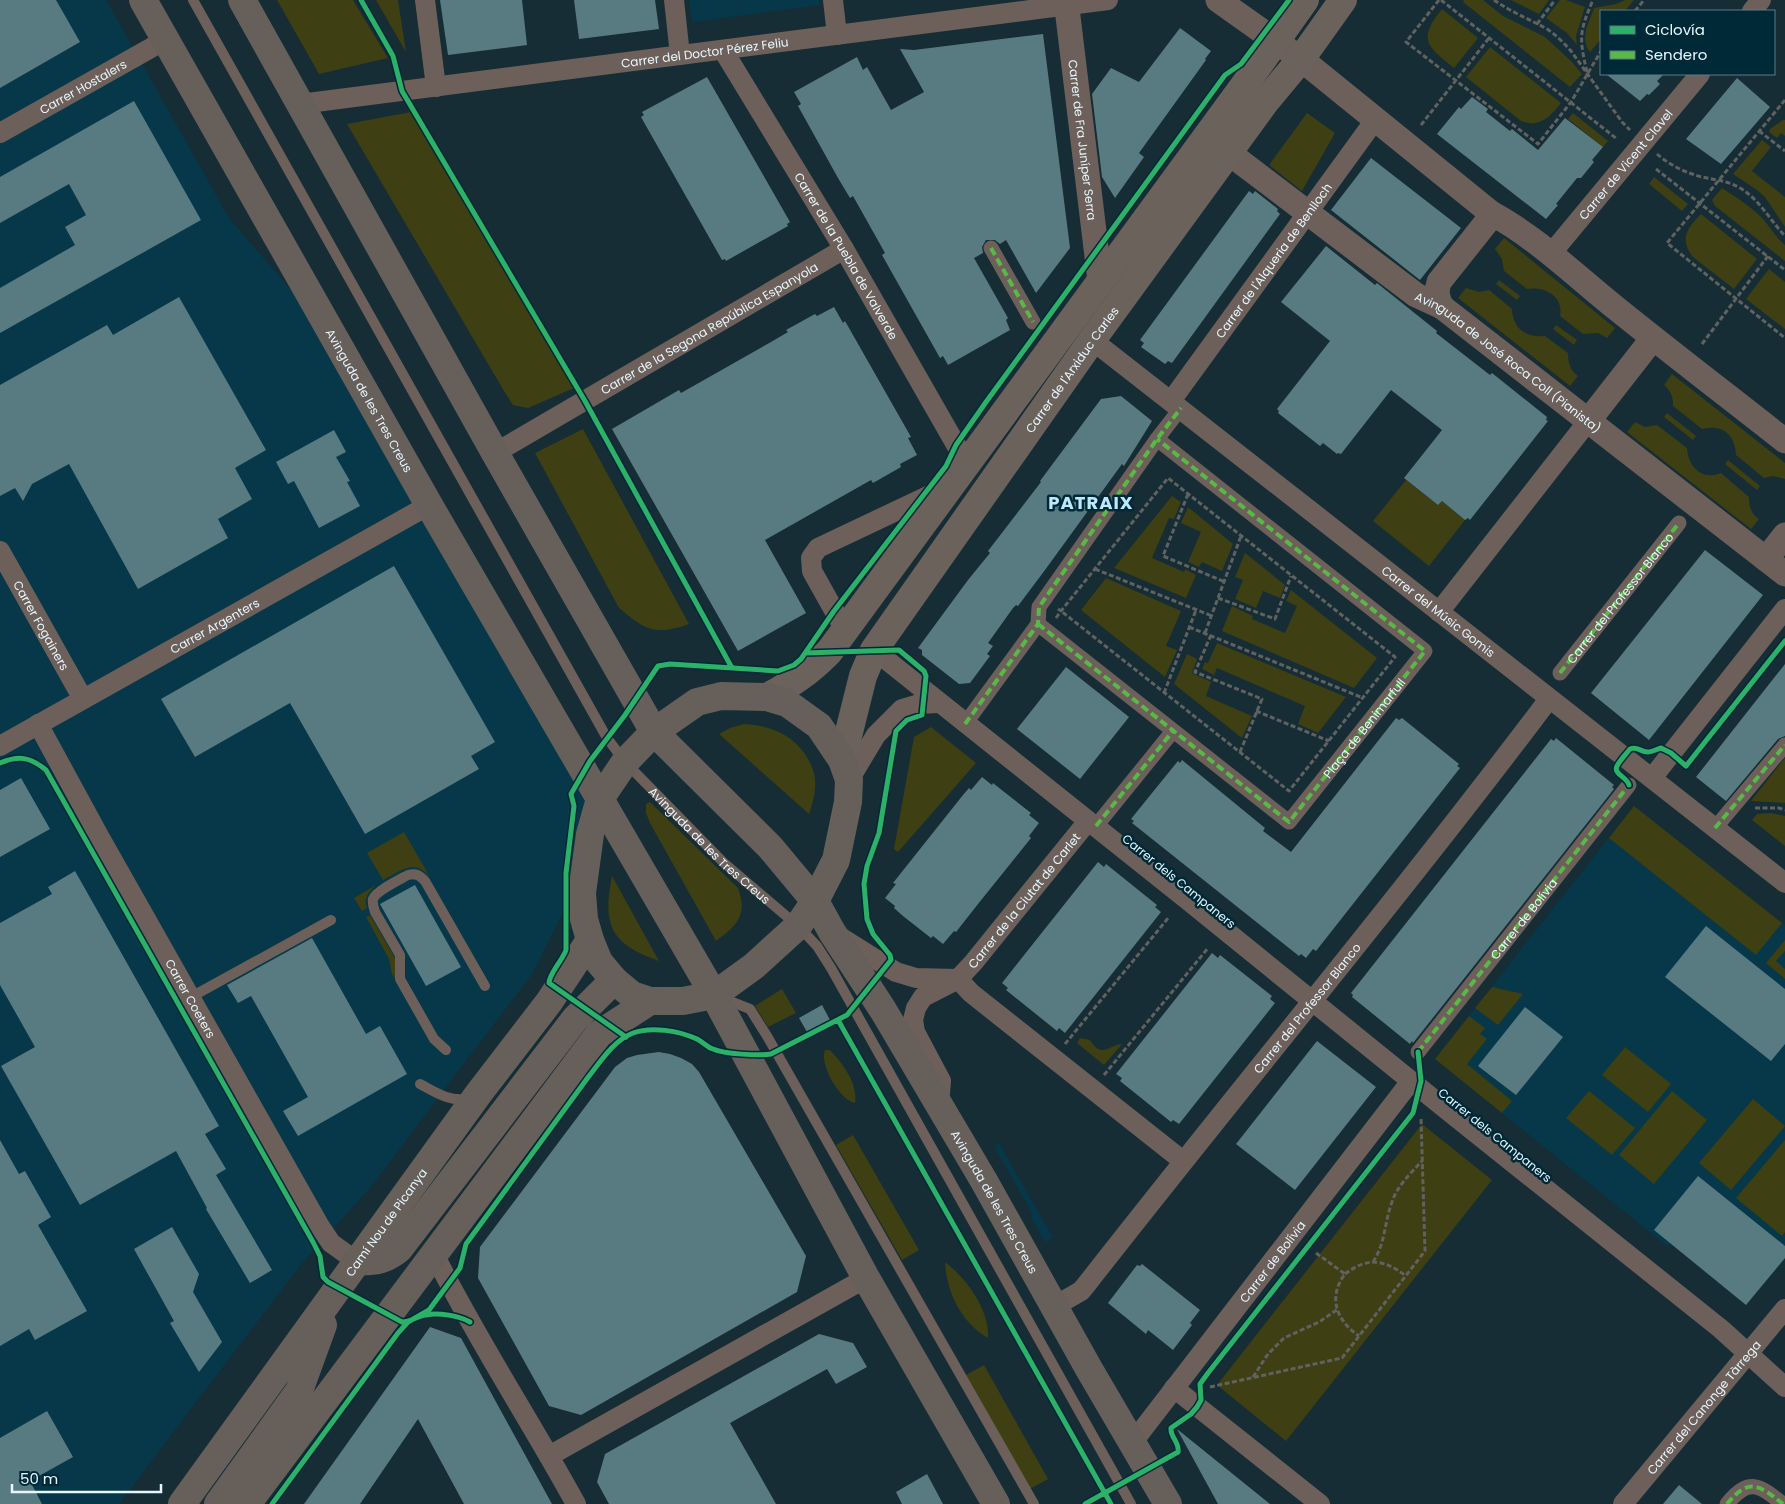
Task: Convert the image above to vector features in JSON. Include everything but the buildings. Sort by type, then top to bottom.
[{"type":"main road","name":"Avinguda de les Tres Creus","points":[[143,0],[429,505],[714,995],[866,1278],[996,1504]]},
{"type":"main road","name":"Avinguda de les Tres Creus","points":[[242,0],[495,453],[654,732],[770,848],[815,901],[832,932],[939,1105],[1168,1504]]},
{"type":"main road","points":[[767,696],[793,684],[829,652],[1305,0]]},
{"type":"main road","name":"Carrer de l'Arxiduc Carles","points":[[846,770],[863,676],[874,650],[1092,340],[1342,0]]},
{"type":"main road","points":[[720,696],[767,696],[787,703],[819,726],[846,770],[848,802],[836,860],[815,901],[798,926],[754,966],[714,995],[683,1001],[650,1001],[632,995],[614,980],[599,962],[584,919],[582,893],[590,834],[600,799],[625,762],[654,732],[697,702],[720,696]]},
{"type":"main road","name":"Camí Nou de Picanya","points":[[182,1504],[479,1093],[550,1002],[590,940]]},
{"type":"main road","points":[[356,1262],[373,1262],[388,1257],[399,1249],[575,1019],[614,980]]},
{"type":"main road","points":[[247,1504],[599,1034],[650,1001]]},
{"type":"main road","points":[[218,1504],[299,1391],[333,1296]]},
{"type":"street","points":[[425,0],[436,87]]},
{"type":"street","points":[[674,0],[680,55]]},
{"type":"street","points":[[833,0],[837,35]]},
{"type":"street","name":"Carrer del Doctor Pérez Feliu","points":[[300,104],[837,35],[1066,3],[1108,0]]},
{"type":"street","points":[[1218,0],[1300,59],[1493,214],[1506,220],[1785,441]]},
{"type":"street","points":[[1753,10],[1761,0]]},
{"type":"street","name":"Carrer de Fra Juníper Serra","points":[[1066,3],[1100,281]]},
{"type":"street","name":"Carrer Hostalers","points":[[0,133],[165,40]]},
{"type":"street","name":"Carrer de la Puebla de Valverde","points":[[723,50],[844,249],[960,474]]},
{"type":"street","name":"Carrer de Vicent Clavel","points":[[1550,255],[1699,75]]},
{"type":"street","name":"Carrer de l'Alqueria de Benlloch","points":[[1176,405],[1375,120]]},
{"type":"street","name":"Avinguda de José Roca Coll (Pianista)","points":[[1229,153],[1416,295],[1442,307],[1785,574]]},
{"type":"street","points":[[1442,307],[1436,291],[1439,282],[1493,214]]},
{"type":"street","points":[[991,248],[1033,322]]},
{"type":"street","name":"Carrer de la Segona República Espanyola","points":[[495,453],[844,249]]},
{"type":"street","points":[[1439,612],[1653,338]]},
{"type":"street","name":"Carrer del Músic Gomis","points":[[1092,340],[1785,884]]},
{"type":"street","points":[[964,724],[1038,624],[1039,608],[1157,439],[1176,405]]},
{"type":"street","name":"Plaça de Benimarfull","points":[[1038,624],[1289,822],[1425,651],[1157,439]]},
{"type":"street","points":[[845,630],[812,571],[811,558],[818,548],[960,474]]},
{"type":"street","name":"Carrer Argenters","points":[[0,746],[429,505]]},
{"type":"street","name":"Carrer del Professor Blanco","points":[[1560,673],[1679,523]]},
{"type":"street","points":[[1766,559],[1785,535]]},
{"type":"street","name":"Carrer Fogainers","points":[[0,551],[83,699]]},
{"type":"street","points":[[1652,778],[1785,609]]},
{"type":"street","name":"Carrer dels Campaners","points":[[874,650],[1721,1329],[1785,1387]]},
{"type":"street","name":"Carrer del Professor Blanco","points":[[1055,1306],[1086,1286],[1549,699]]},
{"type":"street","points":[[846,770],[876,735],[902,709],[919,704],[938,703]]},
{"type":"street","name":"Carrer Coeters","points":[[38,724],[99,836],[327,1237],[339,1250],[356,1262]]},
{"type":"street","name":"Carrer de la Ciutat de Carlet","points":[[958,979],[1173,731]]},
{"type":"street","points":[[1715,828],[1785,745]]},
{"type":"street","name":"Carrer de Bolívia","points":[[1418,1052],[1628,785]]},
{"type":"street","points":[[832,932],[896,972],[916,978],[958,979],[970,993],[1183,1161]]},
{"type":"street","points":[[939,1105],[941,1081],[914,1032],[913,1020],[916,1008],[923,997],[958,979]]},
{"type":"street","name":"Carrer de Bolívia","points":[[1133,1442],[1411,1081]]},
{"type":"street","points":[[434,1254],[462,1309],[576,1504]]},
{"type":"street","points":[[549,1456],[866,1278]]},
{"type":"street","name":"Carrer del Canonge Tàrrega","points":[[1623,1504],[1785,1309]]},
{"type":"street","points":[[1174,1388],[1320,1504]]},
{"type":"street","points":[[1728,1504],[1745,1487],[1756,1486],[1768,1492],[1783,1504]]},
{"type":"lane","name":"Avinguda de les Tres Creus","points":[[193,0],[615,750],[724,863],[798,926],[817,946],[1131,1504]]},
{"type":"lane","points":[[446,1050],[434,1039],[400,978],[400,955],[375,912],[373,898],[408,875],[413,873],[420,875],[485,986]]},
{"type":"lane","points":[[191,997],[331,920]]},
{"type":"lane","points":[[714,995],[750,1009],[1034,1504]]},
{"type":"lane","points":[[420,1084],[448,1098],[459,1100],[479,1093]]},
{"type":"path","points":[[1600,53],[1571,102],[1538,144],[1406,42],[1440,0],[1571,102],[1617,139]]},
{"type":"path","points":[[1537,24],[1555,0]]},
{"type":"path","points":[[1588,74],[1582,50],[1581,35],[1593,0]]},
{"type":"path","points":[[1636,10],[1644,0]]},
{"type":"path","points":[[1421,125],[1489,38]]},
{"type":"path","points":[[1785,100],[1667,243],[1785,338]]},
{"type":"path","points":[[1759,131],[1785,151]]},
{"type":"path","points":[[1656,169],[1785,270]]},
{"type":"path","points":[[1702,344],[1768,256]]},
{"type":"path","points":[[1168,478],[1241,536],[1395,657],[1289,791],[1061,612],[1168,478]]},
{"type":"path","points":[[1188,494],[1162,556],[1225,582]]},
{"type":"path","points":[[1205,633],[1241,536]]},
{"type":"path","points":[[1095,569],[1212,616]]},
{"type":"path","points":[[1218,598],[1275,619],[1291,576]]},
{"type":"path","points":[[1164,693],[1196,610]]},
{"type":"path","points":[[1189,627],[1363,698]]},
{"type":"path","points":[[1211,635],[1196,672],[1262,699],[1240,752]]},
{"type":"path","points":[[1256,711],[1328,741]]},
{"type":"path","points":[[1729,811],[1764,808],[1785,810]]},
{"type":"path","points":[[1065,1044],[1169,917]]},
{"type":"path","points":[[1104,1076],[1208,948]]},
{"type":"path","points":[[1210,1387],[1342,1358],[1425,1251],[1421,1118]]},
{"type":"path","points":[[1373,1262],[1384,1241],[1392,1201],[1401,1185],[1422,1160]]},
{"type":"path","points":[[1316,1252],[1345,1274]]},
{"type":"path","points":[[1359,1336],[1348,1328],[1342,1320],[1338,1309],[1336,1290],[1345,1274],[1356,1265],[1373,1262],[1394,1267],[1406,1276]]},
{"type":"path","points":[[1253,1378],[1268,1354],[1284,1338],[1319,1322],[1338,1309]]},
{"type":"shaded area","points":[[0,0],[106,0],[229,218],[374,386],[593,795],[577,885],[532,974],[369,1189],[298,1268],[119,1504],[0,1504]]},
{"type":"shaded area","points":[[277,0],[353,0],[388,58],[319,74]]},
{"type":"shaded area","points":[[376,0],[398,0],[406,52]]},
{"type":"shaded area","points":[[689,0],[819,0],[820,5],[692,22]]},
{"type":"shaded area","points":[[1464,0],[1483,0],[1503,16],[1545,37],[1582,74],[1570,87],[1463,2]]},
{"type":"shaded area","points":[[1511,0],[1549,0],[1539,14]]},
{"type":"shaded area","points":[[1560,0],[1566,0],[1585,7],[1576,36],[1577,45],[1567,33],[1546,18]]},
{"type":"shaded area","points":[[1625,0],[1634,0],[1626,10],[1600,10],[1600,40],[1590,52],[1585,36],[1594,8],[1616,4]]},
{"type":"shaded area","points":[[1442,9],[1478,38],[1454,68],[1437,54],[1428,42],[1430,28]]},
{"type":"shaded area","points":[[1490,47],[1561,103],[1549,117],[1534,123],[1521,121],[1466,77]]},
{"type":"shaded area","points":[[416,111],[574,388],[528,408],[513,405],[347,124]]},
{"type":"shaded area","points":[[1307,113],[1335,133],[1302,191],[1269,165]]},
{"type":"shaded area","points":[[1573,113],[1608,141],[1603,147],[1568,119]]},
{"type":"shaded area","points":[[1785,120],[1785,136],[1781,133],[1777,138],[1769,132],[1770,129]]},
{"type":"shaded area","points":[[1762,140],[1771,147],[1752,171],[1785,197],[1785,227],[1765,197],[1733,174]]},
{"type":"shaded area","points":[[1654,177],[1688,204],[1682,211],[1649,184]]},
{"type":"shaded area","points":[[1722,188],[1764,220],[1785,245],[1785,261],[1715,206],[1712,200]]},
{"type":"shaded area","points":[[1701,214],[1757,259],[1734,289],[1693,257],[1686,245],[1686,234]]},
{"type":"shaded area","points":[[1504,238],[1615,328],[1607,338],[1598,333],[1583,334],[1560,316],[1559,303],[1551,294],[1540,289],[1527,289],[1504,271],[1502,259],[1495,249]]},
{"type":"shaded area","points":[[1769,269],[1785,282],[1785,329],[1746,299]]},
{"type":"shaded area","points":[[1499,280],[1520,296],[1517,300],[1496,284]]},
{"type":"shaded area","points":[[1466,288],[1479,292],[1489,290],[1512,309],[1515,322],[1521,330],[1532,335],[1545,336],[1568,353],[1570,366],[1578,376],[1570,386],[1458,298]]},
{"type":"shaded area","points":[[1556,325],[1577,340],[1574,345],[1553,329]]},
{"type":"shaded area","points":[[1672,374],[1785,463],[1785,479],[1773,476],[1764,478],[1736,455],[1733,441],[1726,432],[1716,428],[1702,429],[1673,406],[1671,394],[1664,385]]},
{"type":"shaded area","points":[[1667,413],[1696,436],[1693,440],[1664,417]]},
{"type":"shaded area","points":[[1635,422],[1645,427],[1657,425],[1687,448],[1690,461],[1697,470],[1707,475],[1721,473],[1749,497],[1751,509],[1759,519],[1751,529],[1627,432]]},
{"type":"shaded area","points":[[583,429],[689,624],[667,630],[651,629],[636,621],[619,608],[535,453]]},
{"type":"shaded area","points":[[1728,460],[1760,486],[1757,490],[1725,464]]},
{"type":"shaded area","points":[[1406,480],[1438,505],[1442,501],[1465,520],[1429,566],[1373,521]]},
{"type":"shaded area","points":[[1172,496],[1181,502],[1174,519],[1169,518],[1152,558],[1184,572],[1185,569],[1196,575],[1186,598],[1114,568]]},
{"type":"shaded area","points":[[1188,507],[1233,544],[1222,571],[1202,562],[1199,567],[1188,562],[1201,532],[1181,523]]},
{"type":"shaded area","points":[[1245,553],[1285,585],[1280,598],[1263,591],[1256,608],[1235,599],[1243,580],[1235,577]]},
{"type":"shaded area","points":[[1106,578],[1181,611],[1166,646],[1177,650],[1165,677],[1081,610]]},
{"type":"shaded area","points":[[1291,590],[1377,658],[1354,688],[1222,631],[1232,606],[1253,616],[1252,619],[1285,633],[1297,606],[1286,601]]},
{"type":"shaded area","points":[[1217,643],[1346,697],[1318,733],[1298,724],[1305,706],[1217,668],[1214,675],[1202,669],[1205,662],[1208,663]]},
{"type":"shaded area","points":[[1187,654],[1197,659],[1192,673],[1211,682],[1206,696],[1252,716],[1242,738],[1174,684]]},
{"type":"shaded area","points":[[744,724],[762,726],[786,735],[805,754],[812,766],[815,779],[814,797],[809,814],[719,734]]},
{"type":"shaded area","points":[[931,727],[976,763],[898,852],[894,849],[914,737]]},
{"type":"shaded area","points":[[1785,758],[1785,803],[1751,801]]},
{"type":"shaded area","points":[[650,802],[738,888],[742,906],[739,919],[730,930],[716,941],[650,823],[646,813],[646,804]]},
{"type":"shaded area","points":[[1634,806],[1785,926],[1785,1258],[1746,1305],[1670,1243],[1667,1246],[1435,1059]]},
{"type":"shaded area","points":[[1634,806],[1782,923],[1756,955],[1609,838]]},
{"type":"shaded area","points":[[1770,813],[1785,816],[1785,846],[1752,820],[1757,814]]},
{"type":"shaded area","points":[[404,832],[430,877],[424,871],[413,867],[402,870],[383,880],[367,853]]},
{"type":"shaded area","points":[[612,876],[659,961],[630,948],[620,940],[614,931],[608,908]]},
{"type":"shaded area","points":[[376,885],[366,898],[367,908],[362,911],[354,898]]},
{"type":"shaded area","points":[[370,915],[395,958],[395,977],[397,982],[392,974],[389,959],[366,917]]},
{"type":"shaded area","points":[[1785,940],[1785,951],[1776,961],[1785,969],[1785,979],[1766,963]]},
{"type":"shaded area","points":[[1492,987],[1523,994],[1498,1025],[1475,1008]]},
{"type":"shaded area","points":[[782,989],[796,1013],[768,1027],[755,1006]]},
{"type":"shaded area","points":[[1469,1016],[1485,1028],[1480,1034],[1487,1039],[1467,1064],[1512,1101],[1502,1113],[1435,1059]]},
{"type":"shaded area","points":[[1080,1038],[1090,1040],[1094,1046],[1102,1050],[1122,1044],[1104,1065],[1077,1043]]},
{"type":"shaded area","points":[[1625,1047],[1671,1084],[1648,1112],[1602,1075]]},
{"type":"shaded area","points":[[825,1050],[830,1050],[840,1061],[852,1081],[855,1103],[843,1096],[832,1081],[825,1064]]},
{"type":"shaded area","points":[[1589,1091],[1635,1128],[1612,1155],[1566,1118]]},
{"type":"shaded area","points":[[1672,1091],[1707,1120],[1654,1184],[1619,1155]]},
{"type":"shaded area","points":[[1753,1099],[1785,1126],[1731,1190],[1699,1163]]},
{"type":"shaded area","points":[[1422,1124],[1492,1180],[1286,1441],[1217,1385]]},
{"type":"shaded area","points":[[853,1135],[919,1250],[902,1260],[836,1145]]},
{"type":"shaded area","points":[[1785,1140],[1785,1232],[1782,1236],[1736,1198]]},
{"type":"shaded area","points":[[999,1143],[1053,1238],[1045,1242],[1031,1217],[1032,1213],[994,1146]]},
{"type":"shaded area","points":[[945,1262],[961,1277],[975,1295],[985,1317],[988,1327],[988,1338],[970,1324],[957,1306],[948,1284]]},
{"type":"shaded area","points":[[984,1365],[1048,1479],[1030,1489],[966,1375]]},
{"type":"marked path","points":[[991,248],[1033,322]]},
{"type":"marked path","points":[[965,724],[1038,624],[1039,607],[1157,439],[1181,408]]},
{"type":"marked path","points":[[1038,624],[1289,822],[1425,651],[1157,439]]},
{"type":"marked path","points":[[1560,673],[1679,523]]},
{"type":"marked path","points":[[1096,826],[1173,731]]},
{"type":"marked path","points":[[1715,828],[1785,745]]},
{"type":"marked path","points":[[1418,1052],[1629,785]]},
{"type":"marked path","points":[[1727,1504],[1735,1495],[1748,1487],[1761,1489],[1783,1504]]},
{"type":"cycle path","points":[[361,0],[393,56],[402,91],[585,401],[732,668]]},
{"type":"cycle path","points":[[626,1037],[549,983],[566,950],[566,873],[574,806],[571,794],[590,761],[625,715],[658,666],[670,664],[778,671],[794,665],[801,659],[834,611],[946,466],[956,445],[986,402],[1225,75],[1241,64],[1289,0]]},
{"type":"cycle path","points":[[1629,785],[1616,769],[1630,749],[1635,748],[1651,752],[1661,748],[1671,753],[1686,766],[1785,641]]},
{"type":"cycle path","points":[[272,1504],[398,1333],[408,1322],[429,1310],[460,1268],[466,1244],[613,1046],[633,1033],[657,1030],[690,1036],[718,1051],[758,1055],[771,1054],[847,1015],[891,960],[890,955],[873,934],[867,919],[864,884],[867,866],[879,833],[896,731],[907,720],[922,715],[926,676],[924,671],[899,650],[805,653]]},
{"type":"cycle path","points":[[0,763],[19,758],[35,762],[46,770],[313,1242],[320,1256],[323,1277],[328,1282],[402,1322],[431,1314],[455,1316],[470,1322]]},
{"type":"cycle path","points":[[838,1020],[1111,1504]]},
{"type":"cycle path","points":[[1085,1504],[1178,1452],[1178,1446],[1171,1428],[1191,1414],[1197,1407],[1201,1400],[1200,1384],[1413,1113],[1421,1081],[1418,1052]]},
{"type":"district","name":"PATRAIX","points":[[1091,502]]}]
